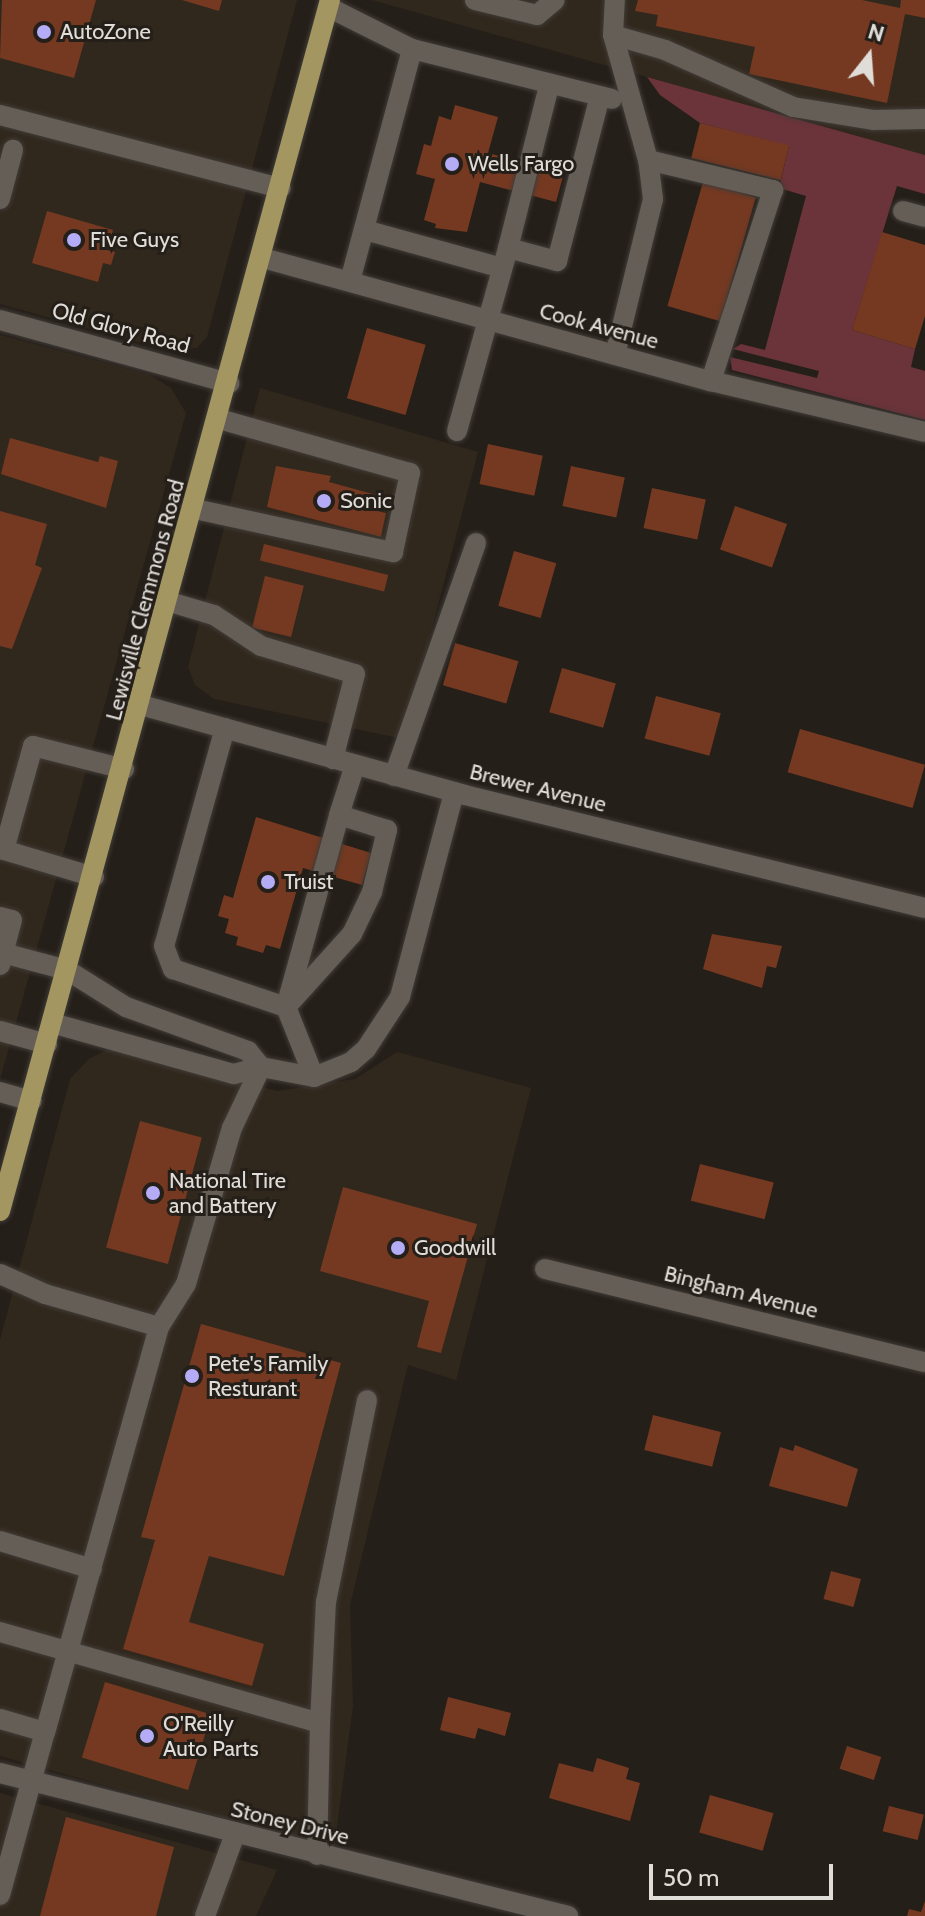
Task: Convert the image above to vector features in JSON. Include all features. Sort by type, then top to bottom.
[{"type":"main road","name":"Lewisville Clemmons Road","points":[[1,1201],[5,1173],[32,1101],[170,602],[329,3]]},
{"type":"street","points":[[475,0],[537,15],[555,0]]},
{"type":"street","points":[[615,0],[613,35],[648,160],[649,226],[615,355]]},
{"type":"street","points":[[329,3],[412,49],[599,100],[629,98]]},
{"type":"street","points":[[613,35],[665,50],[793,107],[873,120],[925,119]]},
{"type":"street","points":[[350,281],[412,49]]},
{"type":"street","points":[[457,431],[549,86]]},
{"type":"street","points":[[365,230],[505,258],[557,261],[599,100]]},
{"type":"street","points":[[0,115],[281,188]]},
{"type":"street","points":[[0,199],[13,150]]},
{"type":"street","points":[[648,160],[773,190],[711,381]]},
{"type":"street","points":[[903,211],[925,217]]},
{"type":"street","name":"Cook Avenue","points":[[263,258],[711,381],[925,432]]},
{"type":"street","name":"Old Glory Road","points":[[0,320],[229,383]]},
{"type":"street","points":[[195,509],[393,552],[410,473],[219,419]]},
{"type":"street","points":[[394,776],[476,543]]},
{"type":"street","points":[[170,602],[214,615],[261,646],[355,674],[333,759]]},
{"type":"street","name":"Brewer Avenue","points":[[141,705],[454,792],[925,908]]},
{"type":"street","points":[[225,728],[164,946],[173,969],[286,1007]]},
{"type":"street","points":[[94,877],[4,850],[33,746],[124,769]]},
{"type":"street","points":[[314,1077],[286,1007],[355,765]]},
{"type":"street","points":[[52,1023],[234,1074],[261,1067],[314,1077],[351,1062],[366,1049],[400,997],[454,792]]},
{"type":"street","points":[[286,1007],[352,934],[372,892],[387,830],[339,815]]},
{"type":"street","points":[[0,917],[12,920],[2,959],[67,970],[126,1007],[248,1051],[261,1067]]},
{"type":"street","points":[[0,1031],[47,1044]]},
{"type":"street","points":[[0,1895],[159,1327],[186,1284],[232,1128],[261,1067]]},
{"type":"street","points":[[0,1092],[32,1101]]},
{"type":"street","name":"Bingham Avenue","points":[[545,1269],[925,1362]]},
{"type":"street","points":[[0,1274],[45,1294],[159,1327]]},
{"type":"street","points":[[317,1855],[326,1602],[367,1400]]},
{"type":"street","points":[[0,1541],[92,1569]]},
{"type":"street","points":[[0,1632],[320,1723]]},
{"type":"street","points":[[0,1719],[45,1732]]},
{"type":"street","name":"Stoney Drive","points":[[0,1773],[568,1916]]},
{"type":"street","points":[[205,1916],[235,1834]]},
{"type":"shaded area","points":[[0,0],[297,0],[207,337],[197,348],[167,350],[0,304]]},
{"type":"shaded area","points":[[372,0],[925,0],[925,155],[647,77]]},
{"type":"shaded area","points":[[647,77],[925,155],[925,194],[897,186],[852,330],[915,349],[911,367],[925,371],[925,420],[732,370],[730,357],[817,378],[819,371],[733,349],[741,344],[765,350],[806,196],[779,188],[789,146],[700,123],[660,95]]},
{"type":"shaded area","points":[[0,335],[150,375],[171,388],[186,413],[0,1080]]},
{"type":"shaded area","points":[[260,388],[478,452],[403,739],[214,699],[195,685],[188,667]]},
{"type":"shaded area","points":[[108,1049],[277,1091],[355,1079],[397,1052],[531,1088],[456,1380],[408,1365],[350,1605],[353,1706],[334,1849],[0,1756],[0,1340],[70,1079],[89,1059]]},
{"type":"shaded area","points":[[0,1793],[277,1870],[256,1916],[0,1916]]},
{"type":"building","name":"AutoZone","points":[[2,0],[96,0],[74,78],[0,58]]},
{"type":"building","points":[[182,0],[222,0],[219,11]]},
{"type":"building","points":[[638,0],[862,0],[900,8],[901,0],[925,0],[925,18],[905,14],[887,103],[749,74],[755,47],[656,26],[658,15],[635,11]]},
{"type":"building","name":"Wells Fargo","points":[[455,105],[498,117],[488,153],[564,173],[556,202],[480,182],[467,232],[435,228],[436,224],[424,220],[435,179],[416,174],[424,144],[431,146],[439,116],[451,120]]},
{"type":"building","points":[[700,123],[789,145],[781,180],[691,158]]},
{"type":"building","points":[[703,182],[756,197],[720,321],[667,306]]},
{"type":"building","name":"Five Guys","points":[[47,211],[113,230],[107,250],[115,252],[111,265],[103,263],[98,282],[32,263]]},
{"type":"building","points":[[882,232],[925,245],[925,316],[915,349],[852,330]]},
{"type":"building","points":[[367,328],[426,345],[406,415],[347,398]]},
{"type":"building","points":[[10,438],[98,462],[100,456],[118,461],[106,508],[1,474]]},
{"type":"building","points":[[488,444],[543,456],[534,496],[479,484]]},
{"type":"building","name":"Sonic","points":[[276,466],[331,476],[329,482],[380,496],[377,511],[386,513],[381,537],[267,507]]},
{"type":"building","points":[[571,466],[625,477],[616,518],[562,506]]},
{"type":"building","points":[[652,488],[706,499],[697,540],[643,528]]},
{"type":"building","points":[[735,506],[787,524],[772,567],[720,549]]},
{"type":"building","points":[[0,511],[47,524],[35,565],[42,568],[12,649],[0,646]]},
{"type":"building","points":[[264,544],[388,575],[384,591],[260,560]]},
{"type":"building","points":[[514,551],[556,563],[541,618],[498,606]]},
{"type":"building","points":[[265,576],[304,586],[291,637],[252,627]]},
{"type":"building","points":[[455,643],[518,661],[506,703],[443,685]]},
{"type":"building","points":[[562,668],[616,683],[603,728],[549,712]]},
{"type":"building","points":[[656,696],[721,713],[709,756],[645,739]]},
{"type":"building","points":[[800,729],[925,765],[913,808],[788,772]]},
{"type":"building","name":"Truist","points":[[256,817],[371,853],[362,885],[303,868],[280,949],[266,945],[263,953],[236,945],[238,937],[225,933],[229,919],[218,916],[224,895],[233,898]]},
{"type":"building","points":[[712,934],[782,946],[776,968],[767,966],[762,988],[703,969]]},
{"type":"building","name":"National Tire and Battery","points":[[140,1121],[202,1138],[168,1264],[106,1248]]},
{"type":"building","points":[[700,1164],[774,1182],[765,1219],[691,1201]]},
{"type":"building","name":"Goodwill","points":[[343,1187],[477,1224],[441,1353],[417,1347],[429,1301],[320,1271]]},
{"type":"building","points":[[201,1324],[341,1363],[284,1576],[209,1556],[189,1622],[264,1644],[252,1686],[123,1649],[155,1540],[141,1537]]},
{"type":"building","points":[[653,1415],[721,1432],[712,1467],[644,1450]]},
{"type":"building","points":[[795,1445],[858,1469],[847,1507],[769,1486],[780,1447],[793,1451]]},
{"type":"building","points":[[831,1571],[861,1579],[853,1607],[823,1599]]},
{"type":"building","name":"O'Reilly Auto Parts","points":[[105,1682],[211,1714],[188,1790],[82,1758]]},
{"type":"building","points":[[448,1697],[511,1713],[505,1736],[478,1728],[475,1739],[440,1730]]},
{"type":"building","points":[[847,1746],[881,1757],[874,1780],[840,1769]]},
{"type":"building","points":[[597,1758],[629,1768],[626,1779],[640,1783],[630,1821],[549,1798],[559,1763],[593,1772]]},
{"type":"building","points":[[710,1795],[773,1813],[763,1851],[699,1832]]},
{"type":"building","points":[[889,1806],[924,1815],[918,1840],[883,1831]]},
{"type":"building","points":[[66,1817],[174,1847],[156,1916],[40,1916]]},
{"type":"building","points":[[925,1901],[925,1916],[907,1916],[909,1909],[921,1912]]},
{"type":"place","name":"AutoZone","points":[[44,32]]},
{"type":"place","name":"Wells Fargo","points":[[452,164]]},
{"type":"place","name":"Five Guys","points":[[74,240]]},
{"type":"place","name":"Sonic","points":[[324,501]]},
{"type":"place","name":"Truist","points":[[268,882]]},
{"type":"place","name":"National Tire and Battery","points":[[153,1193]]},
{"type":"place","name":"Goodwill","points":[[398,1248]]},
{"type":"place","name":"Pete's Family Resturant","points":[[192,1376]]},
{"type":"place","name":"O'Reilly Auto Parts","points":[[147,1736]]}]
